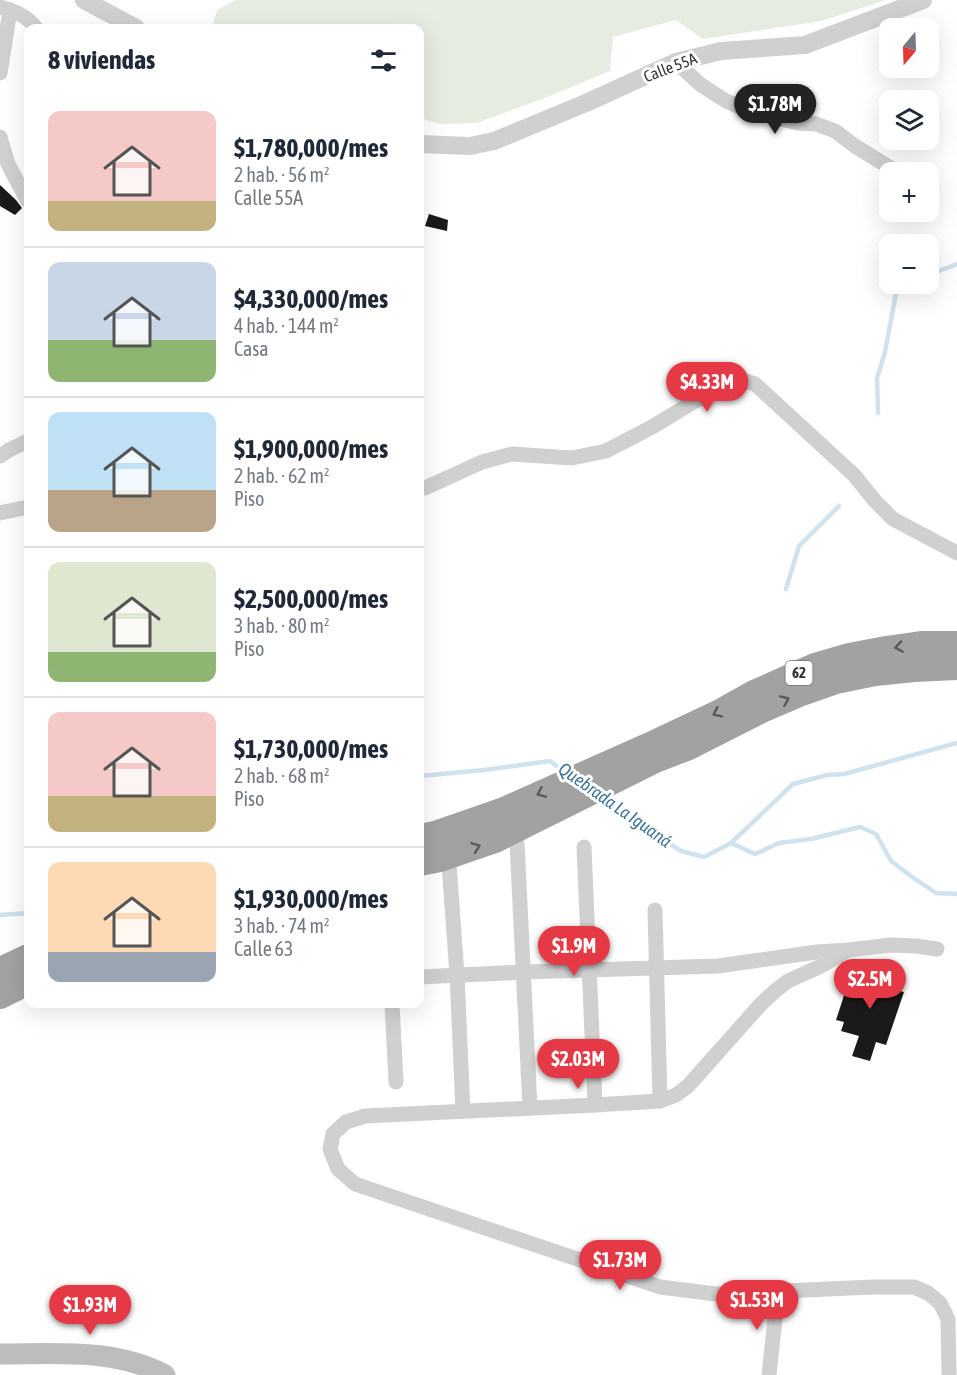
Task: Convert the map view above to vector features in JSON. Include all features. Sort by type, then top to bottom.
[{"type":"highway","name":"62","points":[[424,862],[495,840],[654,752],[752,694],[815,666],[849,656],[898,647],[921,644],[957,644]]},
{"type":"highway","name":"62","points":[[424,836],[504,810],[654,752],[689,747],[764,709],[836,681],[875,673],[957,667]]},
{"type":"highway","points":[[0,970],[24,959]]},
{"type":"highway","points":[[0,996],[24,984]]},
{"type":"main road","points":[[0,1354],[94,1355],[142,1364],[165,1375]]},
{"type":"street","points":[[84,0],[129,24]]},
{"type":"street","name":"Calle 55A","points":[[424,144],[470,146],[494,141],[568,111],[676,62],[721,51],[805,45],[923,0]]},
{"type":"street","points":[[0,73],[5,8],[32,24]]},
{"type":"street","points":[[676,62],[701,85],[726,101],[777,118],[816,124],[835,131],[882,162]]},
{"type":"street","points":[[0,137],[8,164],[24,194]]},
{"type":"street","points":[[424,488],[482,462],[512,454],[572,458],[606,451],[652,427],[720,386],[739,379],[755,384],[854,476],[893,519],[957,553]]},
{"type":"street","points":[[0,456],[24,443]]},
{"type":"street","points":[[0,513],[24,508]]},
{"type":"street","points":[[517,843],[530,1108]]},
{"type":"street","points":[[584,847],[595,1105]]},
{"type":"street","points":[[449,864],[463,1111]]},
{"type":"street","points":[[655,910],[660,1101]]},
{"type":"street","points":[[424,977],[718,966],[817,952],[891,945],[937,949]]},
{"type":"street","points":[[848,950],[821,966],[788,981],[776,990],[688,1086],[676,1095],[660,1101],[365,1116],[346,1122],[333,1134],[330,1149],[338,1169],[355,1184],[660,1287],[716,1293],[914,1287],[928,1293],[940,1303],[948,1319],[949,1375]]},
{"type":"street","points":[[392,1008],[396,1082]]},
{"type":"street","points":[[769,1375],[778,1291]]},
{"type":"shaded area","points":[[236,0],[886,0],[821,21],[703,39],[676,20],[613,37],[610,71],[477,123],[440,124],[424,119],[424,24],[213,24],[217,10]]},
{"type":"building","points":[[0,185],[22,208],[15,215],[0,206]]},
{"type":"building","points":[[429,214],[448,220],[447,231],[425,226]]},
{"type":"building","points":[[874,961],[892,967],[886,987],[904,992],[886,1045],[876,1042],[870,1061],[852,1056],[859,1036],[841,1031],[844,1022],[836,1020],[850,977],[858,979],[859,976],[868,979]]},
{"type":"waterway","points":[[939,271],[957,264]]},
{"type":"waterway","points":[[878,413],[877,378],[885,352],[896,294]]},
{"type":"waterway","points":[[786,589],[799,546],[839,506]]},
{"type":"waterway","name":"Quebrada La Iguaná","points":[[598,797],[681,851],[704,857],[731,843],[793,784],[827,775],[844,774],[957,743]]},
{"type":"waterway","name":"Quebrada La Iguaná","points":[[424,776],[550,761],[565,772]]},
{"type":"waterway","points":[[731,843],[755,854],[779,843],[811,839],[860,827],[876,834],[891,861],[915,879],[936,893],[957,894]]},
{"type":"waterway","name":"Quebrada La Iguaná","points":[[0,915],[24,913]]}]
